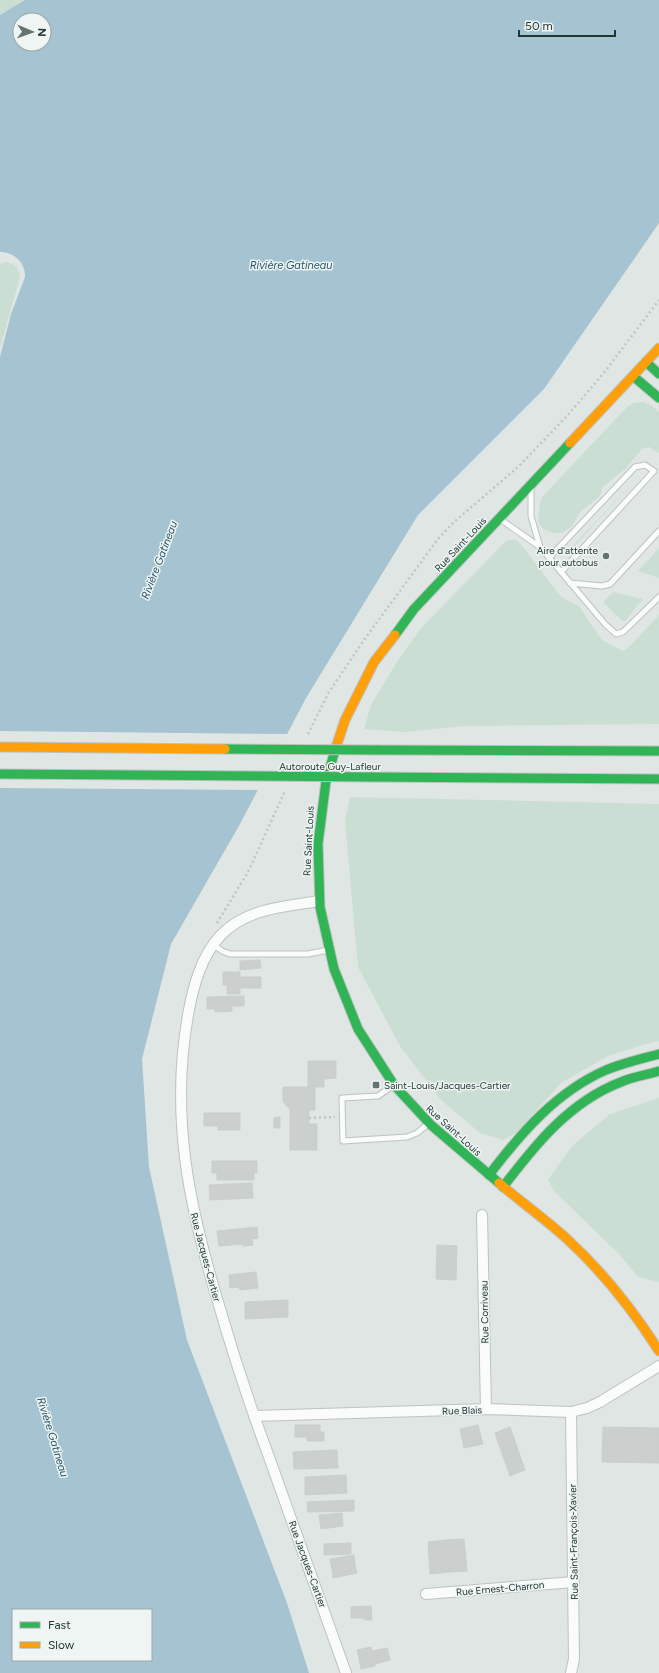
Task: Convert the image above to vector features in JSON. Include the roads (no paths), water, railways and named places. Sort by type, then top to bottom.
[{"type":"main road","name":"Rue Saint-Louis","points":[[659,348],[402,622],[373,663],[352,702],[337,741],[322,795],[317,846],[319,901],[328,950],[336,977],[352,1017],[373,1056],[394,1085],[429,1124],[565,1237],[584,1255],[640,1321],[659,1351]]},
{"type":"main road","points":[[646,362],[659,374]]},
{"type":"main road","points":[[633,376],[659,398]]},
{"type":"main road","name":"Autoroute Guy-Lafleur","points":[[0,747],[659,751]]},
{"type":"main road","name":"Autoroute Guy-Lafleur","points":[[0,774],[659,779]]},
{"type":"main road","points":[[489,1175],[534,1121],[568,1092],[608,1069],[659,1054]]},
{"type":"main road","points":[[503,1187],[540,1141],[560,1120],[576,1107],[594,1095],[612,1086],[659,1071]]},
{"type":"street","name":"Rue Jacques-Cartier","points":[[319,901],[267,910],[251,915],[231,926],[213,944],[201,968],[192,992],[185,1031],[180,1080],[182,1132],[187,1182],[197,1230],[232,1352],[346,1673]]},
{"type":"street","name":"Rue Corriveau","points":[[482,1215],[486,1409]]},
{"type":"street","name":"Rue Blais","points":[[254,1416],[486,1409],[571,1412],[587,1408],[600,1402],[659,1366]]},
{"type":"street","name":"Rue Saint-François-Xavier","points":[[571,1412],[574,1582],[574,1659],[571,1673]]},
{"type":"street","name":"Rue Ernest-Charron","points":[[426,1594],[574,1582]]},
{"type":"lane","points":[[549,558],[635,467],[645,465],[659,476]]},
{"type":"lane","points":[[561,572],[654,472]]},
{"type":"lane","points":[[532,484],[531,516],[540,546]]},
{"type":"lane","points":[[500,518],[540,546],[605,624],[616,634],[624,632],[659,597]]},
{"type":"lane","points":[[570,583],[602,586],[610,584],[659,531]]},
{"type":"lane","points":[[213,944],[222,951],[230,954],[308,954],[328,950]]},
{"type":"lane","points":[[394,1085],[378,1096],[342,1098],[343,1141],[407,1137],[417,1133],[429,1124]]},
{"type":"water","name":"Rivière Gatineau","points":[[25,0],[659,0],[659,223],[544,389],[418,515],[306,698],[240,824],[171,944],[142,1059],[149,1167],[187,1340],[287,1603],[309,1673],[0,1673],[0,357],[11,314],[25,277],[25,272],[18,259],[5,252],[0,252],[0,15]]},
{"type":"place","name":"Aire d'attente pour autobus","points":[[606,556]]},
{"type":"place","name":"Saint-Louis/Jacques-Cartier","points":[[376,1085]]}]
